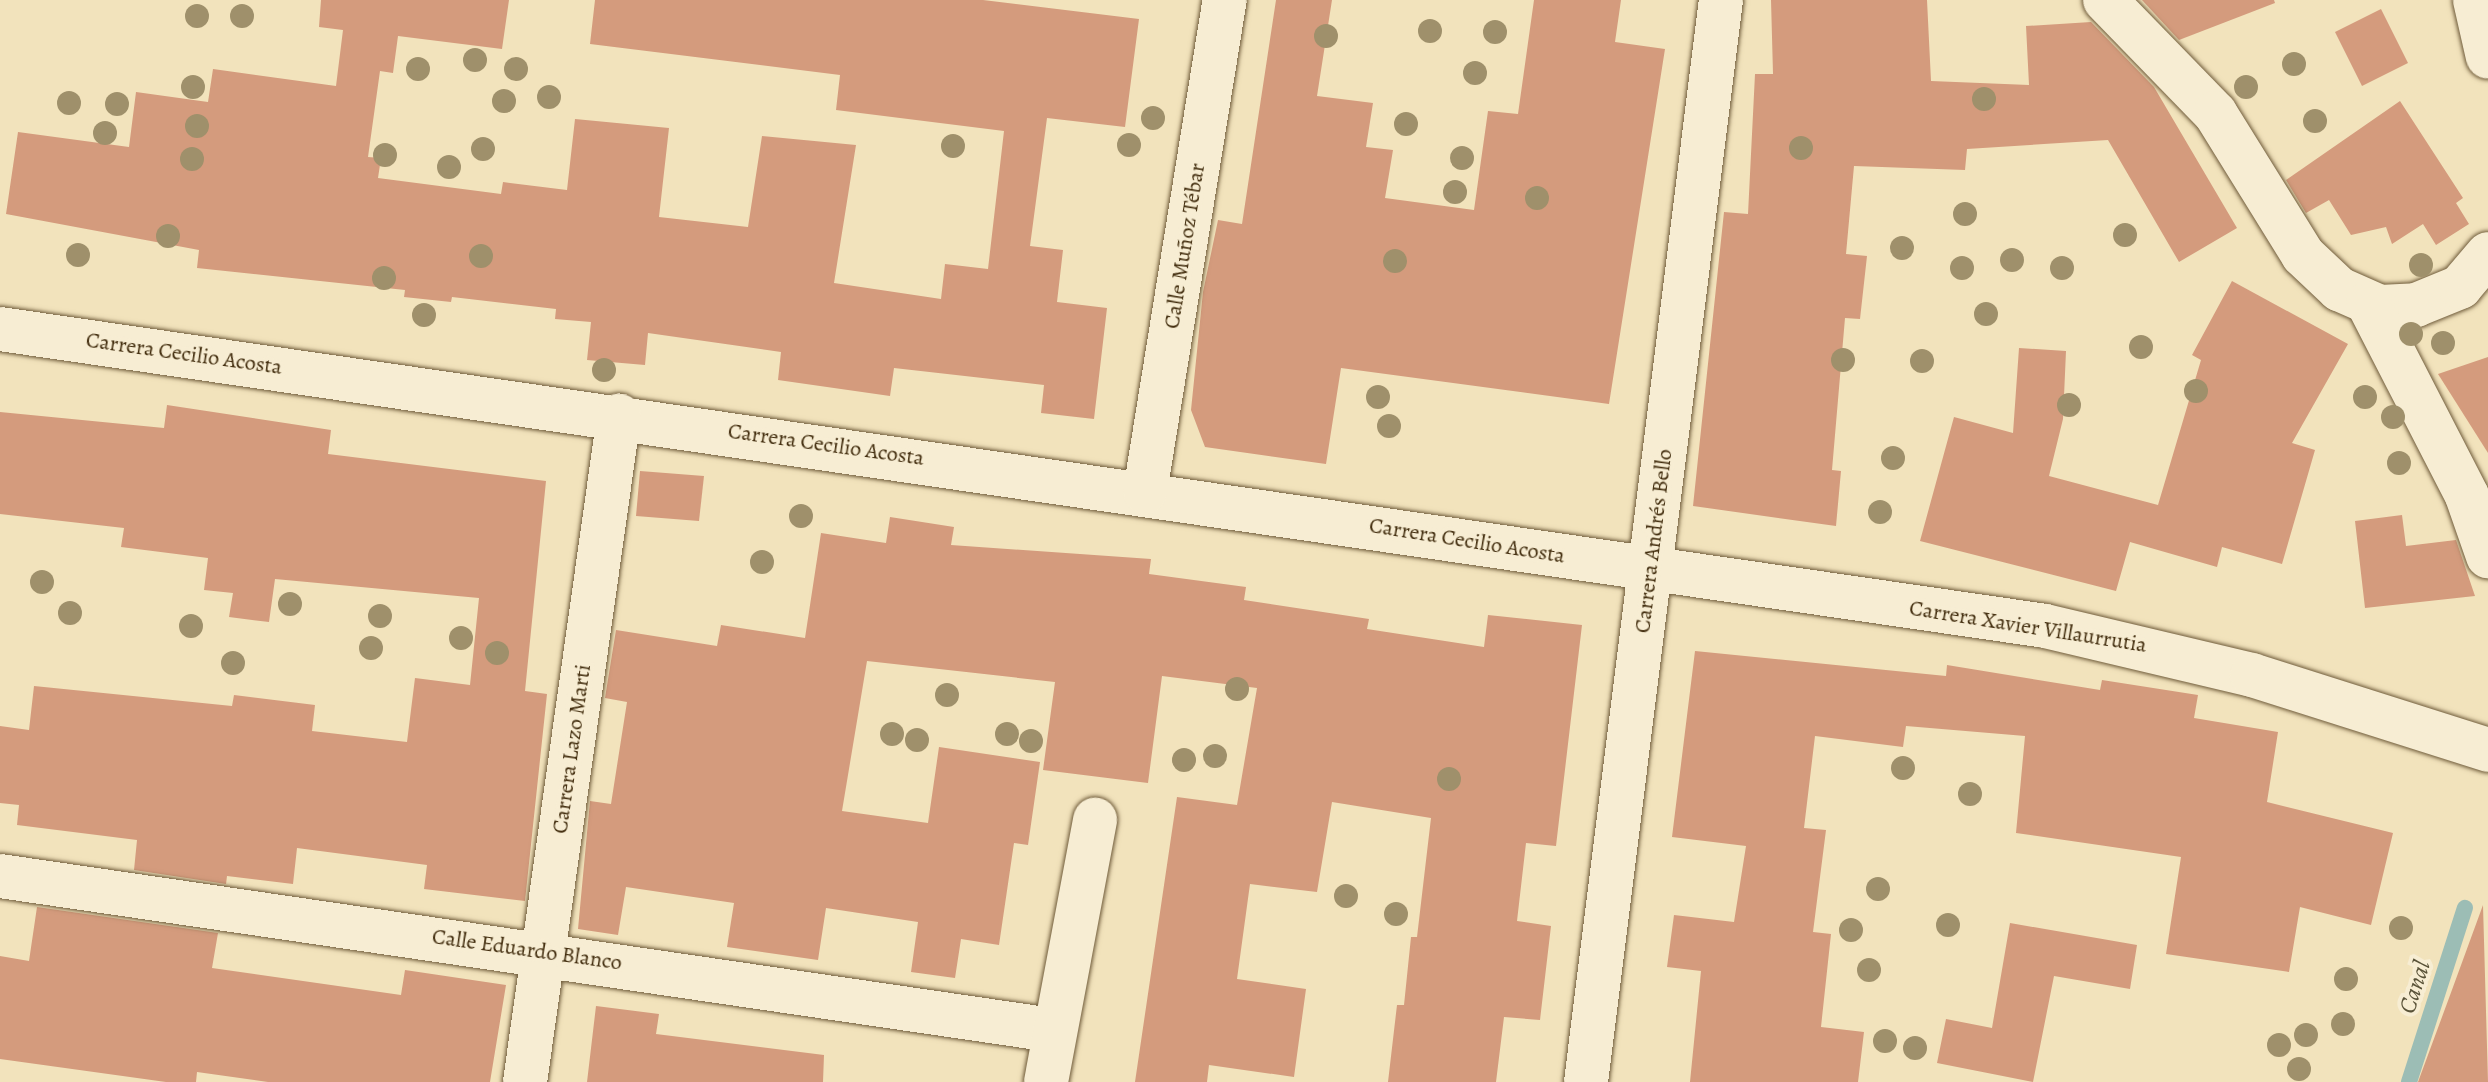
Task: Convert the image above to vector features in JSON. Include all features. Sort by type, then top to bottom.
[{"type":"street","name":"Calle Muñoz Tébar","points":[[1145,492],[1225,0]]},
{"type":"street","name":"Carrera Andrés Bello","points":[[1586,1082],[1721,0]]},
{"type":"street","points":[[2105,0],[2215,113],[2310,264],[2368,303],[2399,308],[2449,293],[2488,254]]},
{"type":"street","points":[[2475,0],[2488,57]]},
{"type":"street","points":[[2368,303],[2467,496],[2488,556]]},
{"type":"street","name":"Carrera Cecilio Acosta","points":[[0,329],[1145,492],[1651,569]]},
{"type":"street","name":"Carrera Lazo Marti","points":[[525,1082],[619,416]]},
{"type":"street","name":"Carrera Xavier Villaurrutia","points":[[1651,569],[2136,643],[2488,749]]},
{"type":"street","points":[[1046,1082],[1052,1030],[1095,820]]},
{"type":"street","name":"Calle Eduardo Blanco","points":[[0,876],[543,953],[1052,1030]]},
{"type":"building","points":[[321,0],[509,0],[502,49],[398,36],[393,73],[380,71],[368,157],[381,158],[378,178],[501,194],[503,182],[567,190],[575,119],[669,128],[659,217],[748,227],[762,136],[856,145],[834,283],[941,299],[945,264],[988,269],[1004,131],[836,110],[840,75],[590,44],[595,0],[983,0],[1139,19],[1125,127],[1047,118],[1030,246],[1063,250],[1057,302],[1107,308],[1094,419],[1041,413],[1044,385],[894,368],[890,396],[778,380],[781,352],[648,333],[645,365],[587,360],[591,322],[555,319],[556,309],[452,297],[451,302],[404,297],[405,290],[197,268],[199,250],[6,214],[18,132],[129,147],[136,92],[208,102],[213,69],[336,86],[343,30],[319,27]]},
{"type":"building","points":[[1276,0],[1332,0],[1317,96],[1373,103],[1366,147],[1393,150],[1385,198],[1474,210],[1488,111],[1518,114],[1534,0],[1621,0],[1615,42],[1665,49],[1609,404],[1341,368],[1326,464],[1205,447],[1191,410],[1203,292],[1218,220],[1242,224]]},
{"type":"building","points":[[1771,0],[1927,0],[1931,81],[2029,85],[2026,26],[2091,22],[2154,87],[2237,228],[2179,262],[2108,140],[1967,149],[1965,170],[1854,166],[1846,254],[1867,256],[1860,319],[1845,318],[1832,470],[1841,471],[1836,526],[1693,506],[1724,212],[1748,214],[1755,74],[1773,74]]},
{"type":"building","points":[[2142,0],[2274,0],[2275,3],[2179,40]]},
{"type":"building","points":[[2381,9],[2408,63],[2362,86],[2335,32]]},
{"type":"building","points":[[2400,101],[2463,198],[2456,203],[2469,224],[2436,245],[2423,224],[2392,244],[2386,227],[2351,235],[2329,200],[2306,213],[2286,180]]},
{"type":"building","points":[[2232,281],[2348,344],[2292,443],[2315,450],[2282,564],[2222,547],[2217,567],[2130,542],[2116,591],[1920,541],[1954,417],[2013,433],[2019,348],[2066,351],[2063,419],[2049,476],[2158,505],[2201,360],[2192,355]]},
{"type":"building","points":[[2488,357],[2488,453],[2438,374]]},
{"type":"building","points":[[167,405],[331,430],[328,454],[546,481],[525,691],[547,694],[525,901],[424,889],[427,865],[297,848],[293,884],[227,876],[226,884],[134,870],[137,840],[17,825],[19,805],[0,803],[0,726],[29,730],[34,686],[232,706],[234,695],[315,705],[312,731],[407,742],[415,678],[470,685],[479,598],[275,579],[269,622],[229,617],[233,593],[204,590],[208,558],[121,547],[124,528],[0,514],[0,412],[164,428]]},
{"type":"building","points":[[640,471],[704,476],[699,521],[636,516]]},
{"type":"building","points":[[2402,515],[2406,546],[2456,540],[2475,596],[2365,608],[2355,521]]},
{"type":"building","points":[[890,517],[954,527],[951,545],[1151,559],[1149,574],[1246,587],[1244,600],[1369,619],[1367,629],[1484,647],[1488,615],[1582,625],[1556,846],[1526,843],[1517,921],[1551,926],[1540,1020],[1504,1017],[1496,1082],[1388,1082],[1397,1005],[1404,1005],[1411,937],[1417,937],[1431,818],[1332,802],[1317,892],[1250,884],[1237,979],[1306,989],[1294,1077],[1209,1065],[1207,1082],[1135,1082],[1177,797],[1237,805],[1257,688],[1162,676],[1148,783],[1043,770],[1055,682],[867,661],[842,811],[928,823],[939,747],[1040,762],[1028,845],[1014,843],[999,945],[961,939],[955,978],[911,972],[918,922],[826,908],[818,960],[727,947],[734,903],[626,887],[618,935],[578,929],[590,801],[611,804],[627,702],[605,698],[616,630],[717,646],[721,625],[805,638],[821,533],[886,543]]},
{"type":"building","points":[[1695,651],[1946,676],[1947,665],[2100,690],[2102,680],[2198,695],[2194,718],[2278,732],[2267,802],[2393,833],[2371,925],[2300,907],[2289,972],[2166,954],[2181,857],[2016,833],[2025,736],[1906,726],[1903,747],[1815,736],[1804,828],[1826,830],[1813,932],[1831,934],[1821,1027],[1864,1032],[1858,1082],[1690,1082],[1701,971],[1667,967],[1674,915],[1734,922],[1746,846],[1672,837]]},
{"type":"building","points":[[2483,905],[2488,1082],[2418,1082],[2449,998]]},
{"type":"building","points":[[37,907],[218,933],[212,968],[401,995],[405,970],[506,985],[490,1082],[268,1082],[197,1072],[196,1082],[166,1082],[0,1059],[0,956],[29,961]]},
{"type":"building","points":[[2010,923],[2137,945],[2130,989],[2054,976],[2033,1082],[1937,1063],[1946,1019],[1992,1028]]},
{"type":"building","points":[[596,1006],[659,1014],[656,1034],[824,1055],[823,1082],[587,1082]]},
{"type":"waterway","name":"Canal","points":[[2409,1082],[2465,908]]}]
